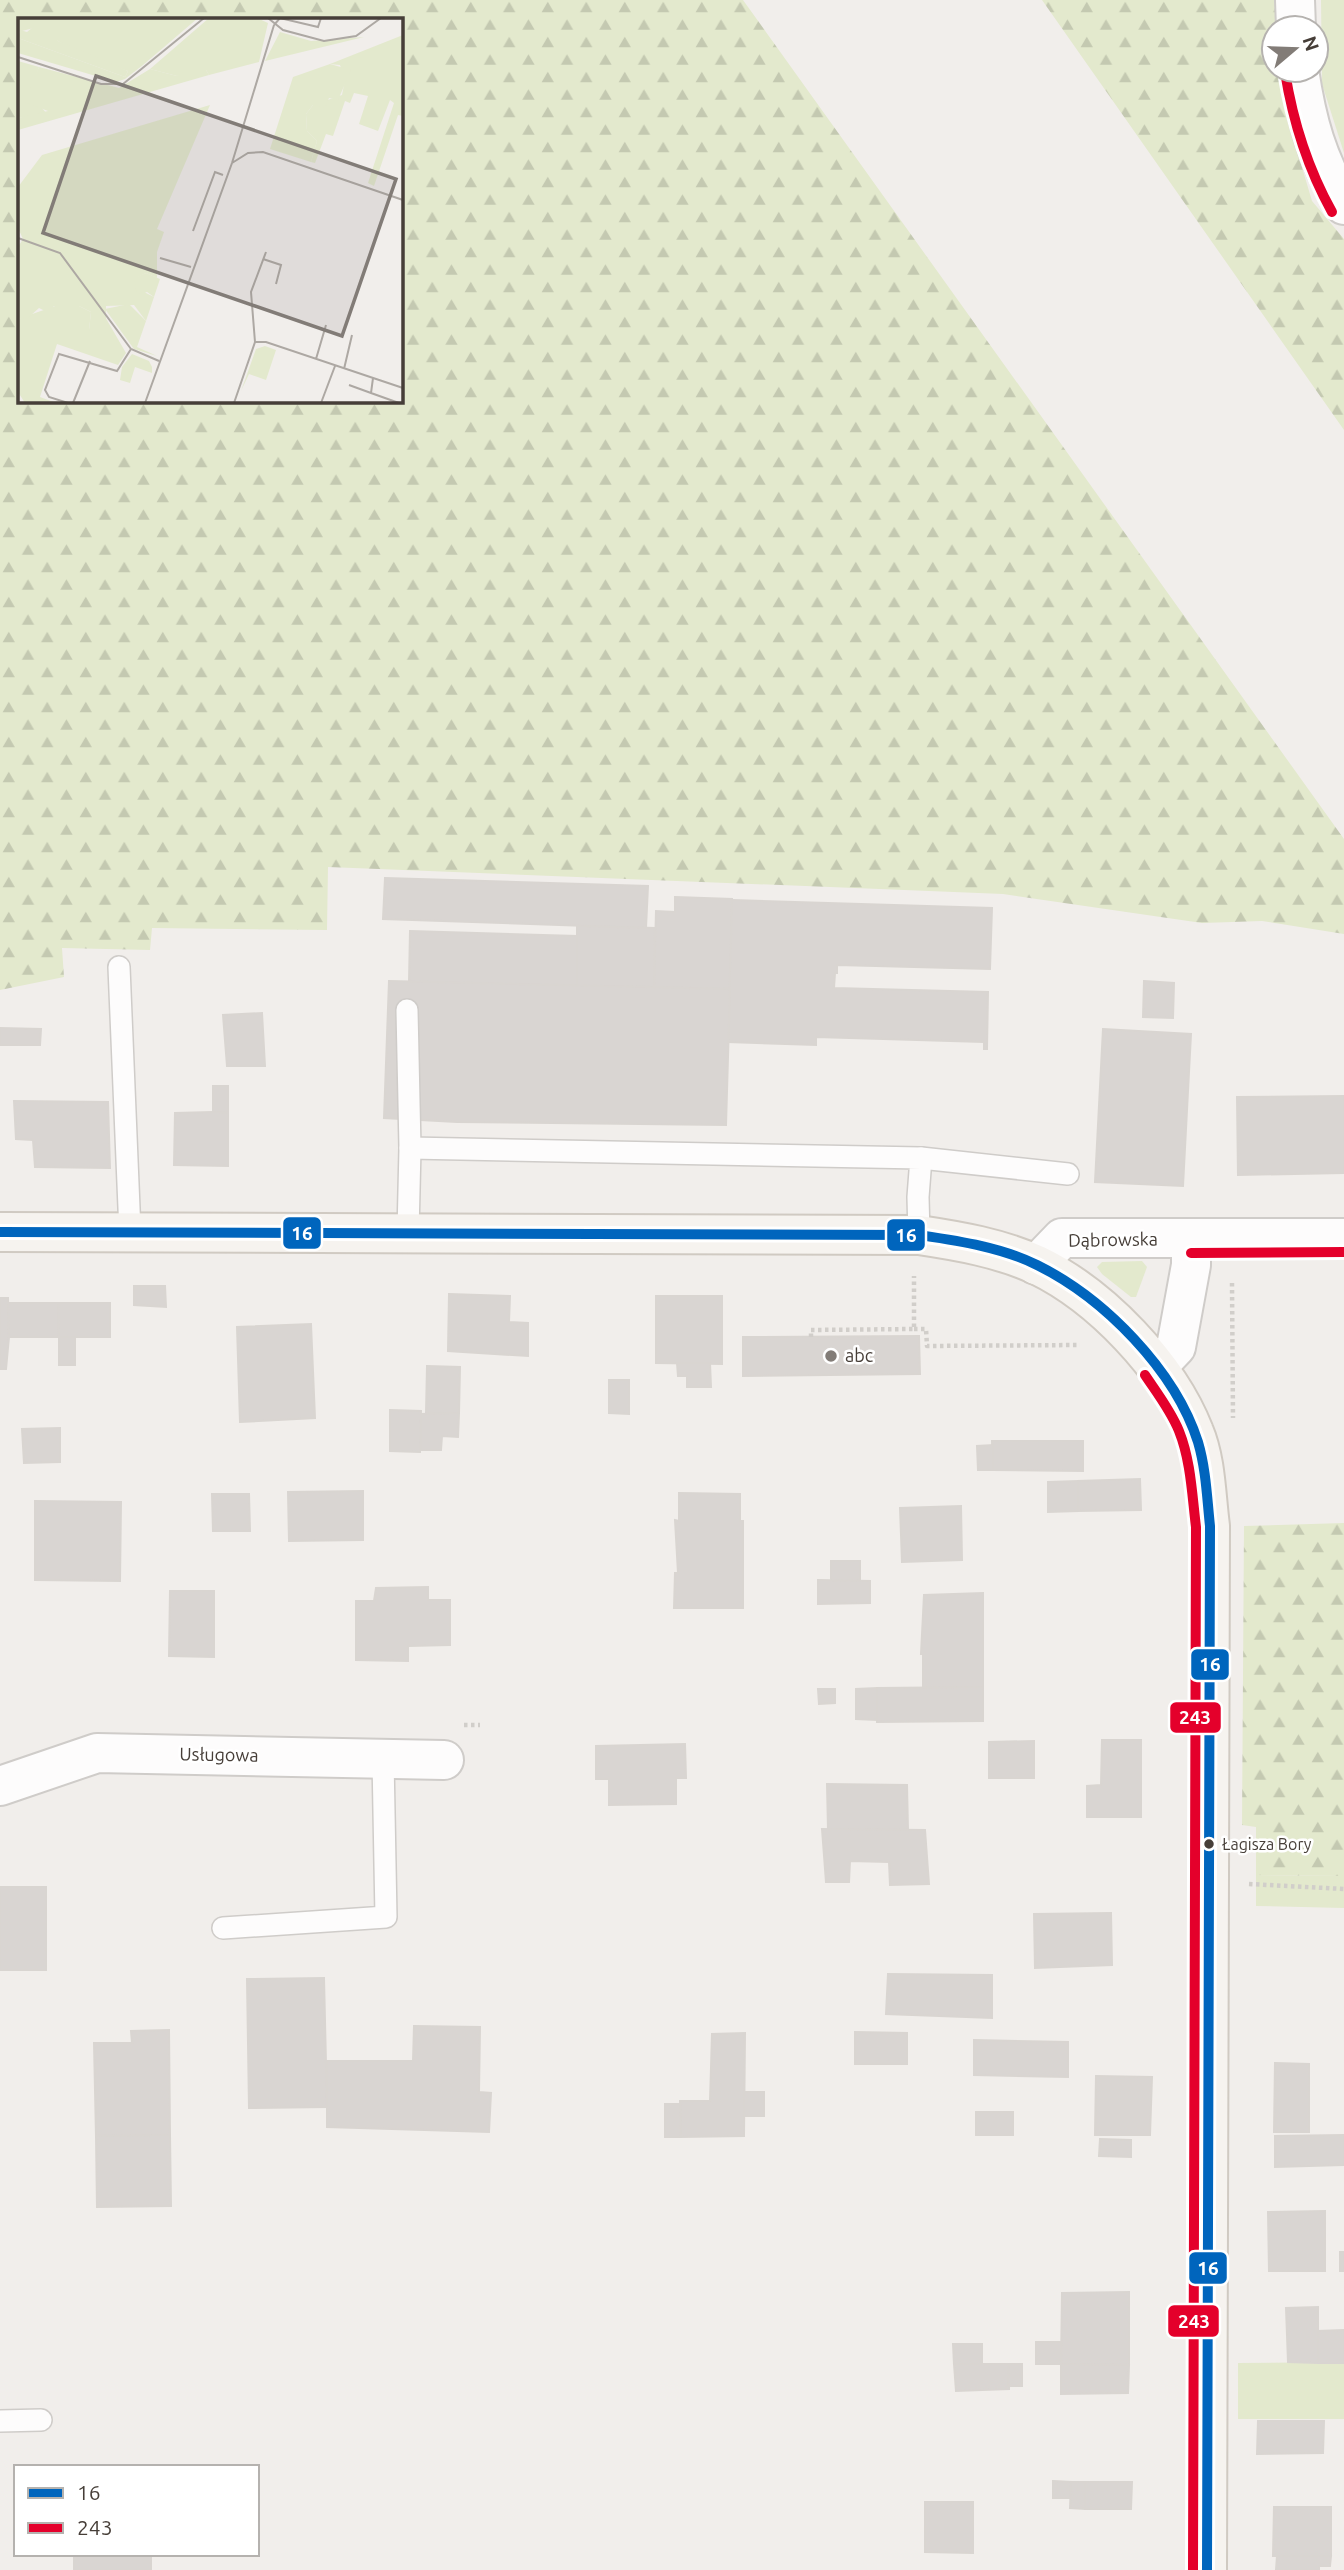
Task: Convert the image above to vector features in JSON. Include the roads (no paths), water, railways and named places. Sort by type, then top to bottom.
[{"type":"street","points":[[1301,84],[1306,117],[1319,158],[1344,205]]},
{"type":"street","points":[[0,1232],[919,1235],[974,1244],[1036,1265],[1086,1296],[1128,1335],[1157,1367],[1177,1397],[1195,1434],[1204,1475],[1210,1526],[1208,2570]]},
{"type":"street","name":"Dąbrowska","points":[[1036,1265],[1062,1238],[1344,1238]]},
{"type":"street","points":[[1157,1367],[1176,1347],[1191,1265],[1191,1239]]},
{"type":"street","name":"Usługowa","points":[[0,1786],[97,1753],[444,1760]]},
{"type":"lane","points":[[119,967],[130,1232]]},
{"type":"lane","points":[[407,1010],[410,1148],[408,1232]]},
{"type":"lane","points":[[410,1148],[921,1158],[1068,1174]]},
{"type":"lane","points":[[919,1235],[921,1158]]},
{"type":"lane","points":[[223,1928],[386,1917],[383,1759]]},
{"type":"lane","points":[[0,2421],[41,2420]]},
{"type":"place","name":"abc","points":[[831,1356]]},
{"type":"place","name":"Łagisza Bory","points":[[1209,1844]]}]
